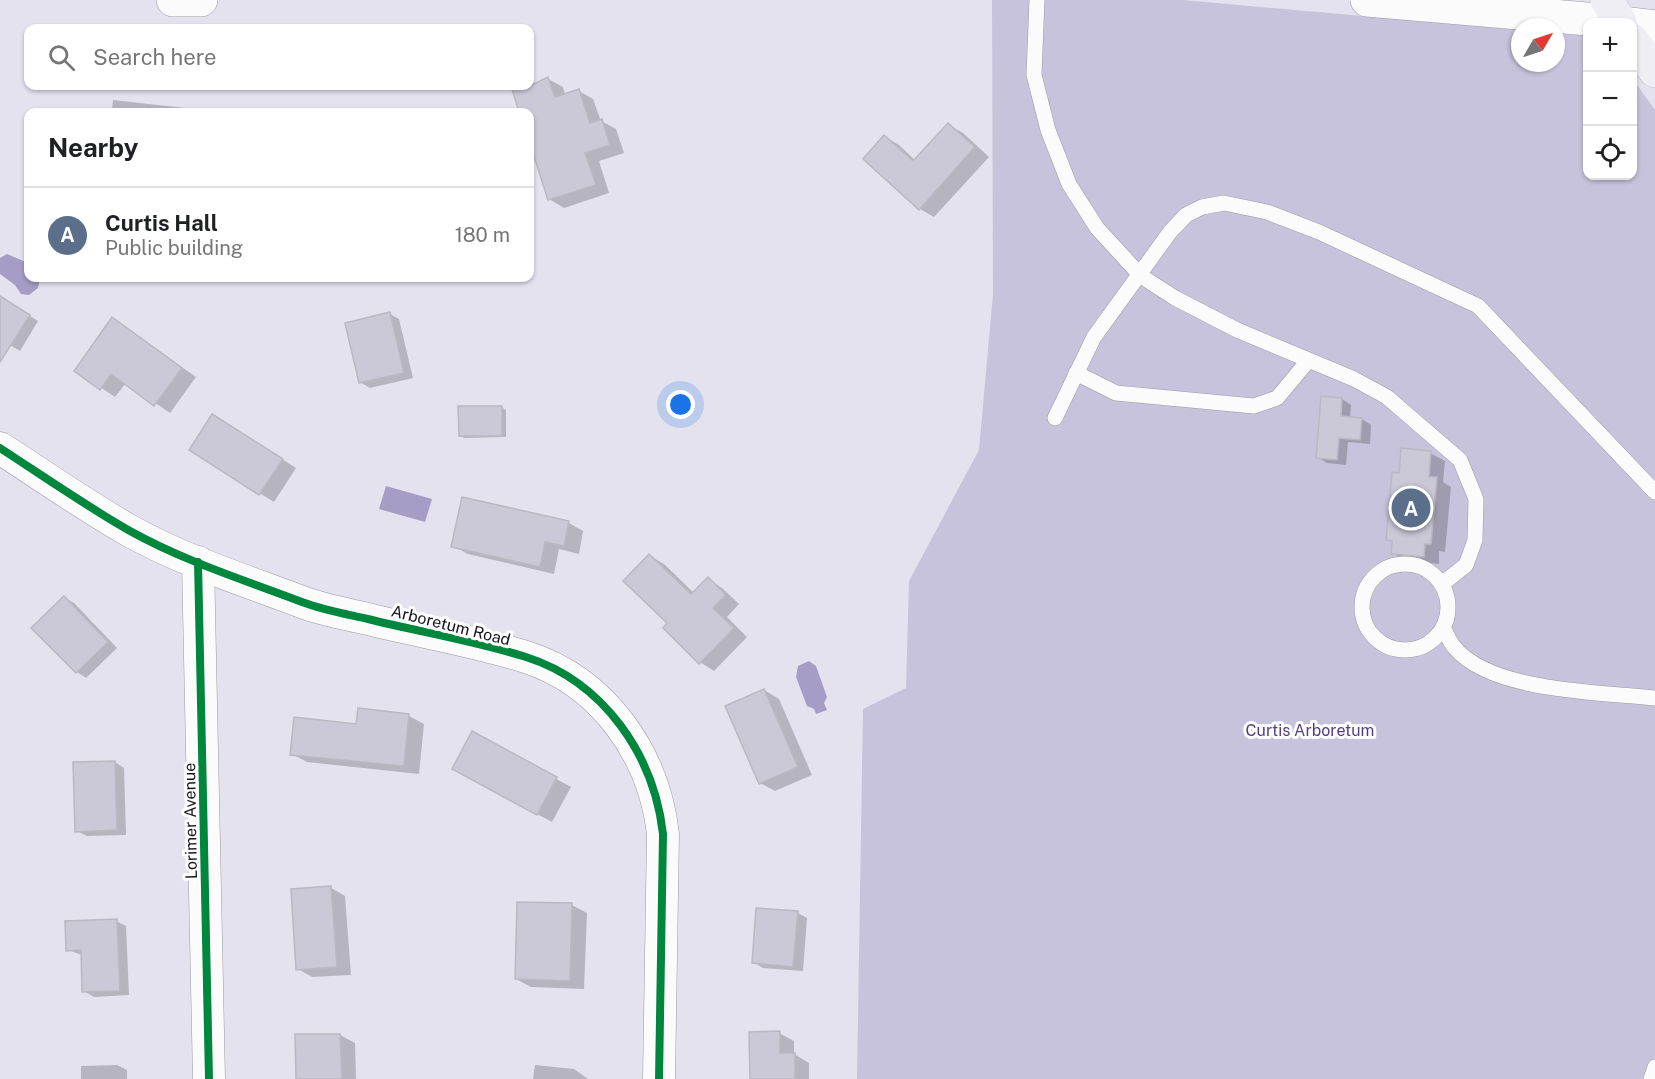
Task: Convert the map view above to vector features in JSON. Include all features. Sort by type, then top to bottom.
[{"type":"main road","points":[[173,0],[201,0]]},
{"type":"main road","points":[[1367,0],[1583,19]]},
{"type":"main road","points":[[1607,0],[1618,18]]},
{"type":"main road","points":[[1637,25],[1655,27]]},
{"type":"main road","points":[[1637,47],[1655,71]]},
{"type":"street","name":"Arboretum Road","points":[[0,448],[130,530],[198,562],[308,604],[528,658],[582,686],[614,717],[641,757],[660,805],[663,834],[659,1079]]},
{"type":"street","name":"Lorimer Avenue","points":[[198,562],[209,1079]]},
{"type":"lane","points":[[1037,0],[1034,75],[1048,130],[1069,184],[1097,228],[1141,276],[1175,298],[1237,330],[1354,379],[1387,398],[1460,460],[1476,499],[1475,540],[1466,565],[1442,584]]},
{"type":"lane","points":[[1055,418],[1094,337],[1141,276],[1170,232],[1186,216],[1203,207],[1224,203],[1267,212],[1319,232],[1478,306],[1655,492]]},
{"type":"lane","points":[[1076,373],[1116,393],[1254,406],[1277,398],[1308,361]]},
{"type":"lane","points":[[1393,565],[1420,566],[1433,573],[1442,584],[1448,606],[1443,628],[1434,639],[1409,650],[1382,643],[1371,633],[1362,607],[1364,593],[1370,581],[1380,571],[1393,565]]},
{"type":"lane","points":[[1443,628],[1455,649],[1485,669],[1526,684],[1655,698]]},
{"type":"lane","points":[[1651,1079],[1655,1067]]},
{"type":"green space","name":"Curtis Arboretum","points":[[992,0],[1183,0],[1511,29],[1511,72],[1565,72],[1565,34],[1583,36],[1583,180],[1637,180],[1637,85],[1655,110],[1655,1079],[857,1079],[863,709],[906,688],[909,581],[979,450],[993,294]]},
{"type":"shaded area","points":[[7,254],[24,261],[24,282],[39,282],[38,288],[29,295],[21,294],[15,285],[0,274],[0,258]]},
{"type":"shaded area","points":[[386,486],[432,499],[425,522],[379,509]]},
{"type":"shaded area","points":[[809,661],[816,666],[827,697],[824,703],[827,710],[816,714],[814,709],[807,706],[796,677],[798,666]]},
{"type":"building","points":[[548,77],[555,97],[579,89],[590,123],[602,119],[610,145],[585,153],[596,185],[548,200],[534,156],[534,108],[518,108],[512,90],[534,90],[534,84]]},
{"type":"building","points":[[948,123],[975,147],[919,210],[863,159],[884,135],[913,161]]},
{"type":"building","points":[[0,296],[30,315],[0,362]]},
{"type":"building","points":[[390,312],[404,373],[359,383],[345,323]]},
{"type":"building","points":[[112,317],[182,368],[154,406],[111,374],[100,390],[74,371]]},
{"type":"building","points":[[1321,396],[1342,398],[1341,416],[1362,418],[1360,440],[1339,438],[1337,460],[1316,458]]},
{"type":"building","points":[[458,406],[502,406],[502,436],[459,436]]},
{"type":"building","points":[[212,414],[283,459],[259,495],[189,450]]},
{"type":"building","points":[[1401,448],[1431,451],[1429,477],[1437,477],[1431,544],[1425,544],[1424,557],[1391,554],[1392,541],[1386,540],[1392,472],[1399,473]]},
{"type":"building","points":[[462,497],[569,521],[564,546],[545,542],[540,567],[451,547]]},
{"type":"building","points":[[649,554],[691,594],[708,577],[726,595],[713,608],[734,628],[699,664],[663,628],[667,623],[623,581]]},
{"type":"building","points":[[64,596],[108,642],[76,673],[31,628]]},
{"type":"building","points":[[764,689],[798,767],[759,784],[725,706]]},
{"type":"building","points":[[358,708],[409,714],[404,766],[290,755],[294,717],[356,724]]},
{"type":"building","points":[[472,731],[557,777],[537,815],[452,769]]},
{"type":"building","points":[[115,761],[117,830],[75,832],[73,762]]},
{"type":"building","points":[[331,886],[337,967],[296,970],[291,889]]},
{"type":"building","points":[[517,902],[572,903],[570,981],[515,979]]},
{"type":"building","points":[[756,908],[798,911],[793,967],[752,963]]},
{"type":"building","points":[[117,919],[120,991],[82,992],[81,950],[66,951],[65,921]]},
{"type":"building","points":[[780,1031],[780,1053],[795,1053],[795,1079],[750,1079],[749,1032]]},
{"type":"building","points":[[295,1034],[340,1034],[342,1079],[296,1079]]},
{"type":"cycle path","points":[[0,448],[130,531],[193,561],[318,607],[526,657],[554,669],[579,684],[601,703],[620,725],[649,777],[658,805],[663,834],[659,1079]]},
{"type":"cycle path","points":[[198,562],[209,1079]]},
{"type":"place","name":"Curtis Hall","points":[[1411,508]]}]
